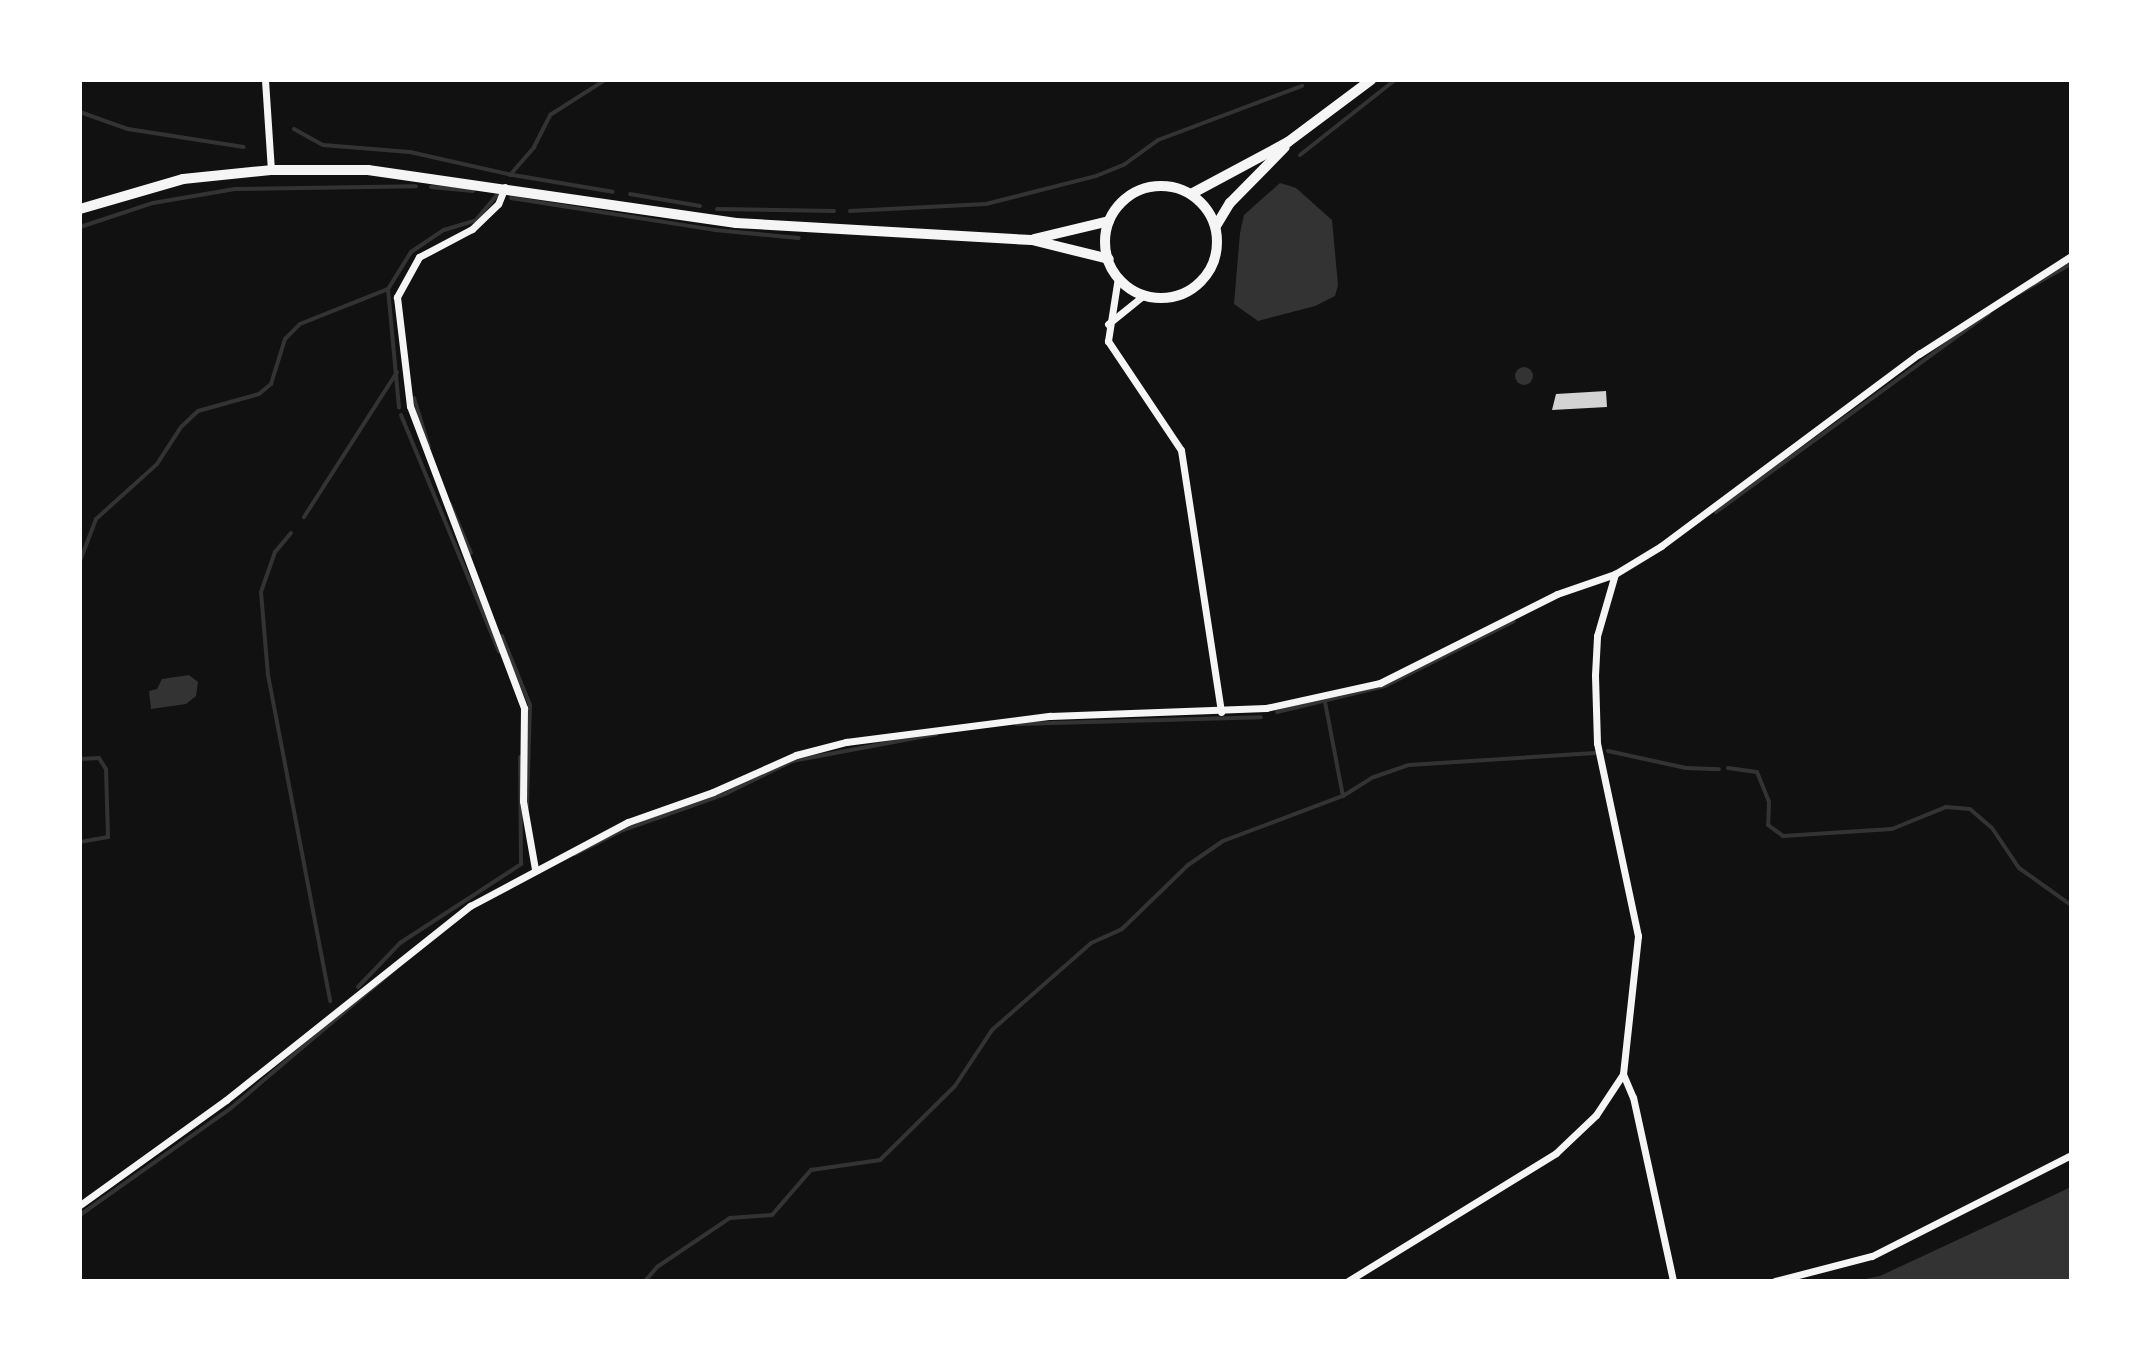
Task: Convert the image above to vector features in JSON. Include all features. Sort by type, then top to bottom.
[{"type":"main road","points":[[1191,194],[1288,142],[1371,80]]},
{"type":"main road","points":[[1109,221],[1109,259],[1118,277],[1144,295],[1178,296],[1203,280],[1216,253],[1216,226],[1230,203],[1288,142]]},
{"type":"main road","points":[[80,209],[183,179],[271,170],[368,170],[474,182],[736,223],[1032,240],[1109,259]]},
{"type":"main road","points":[[1032,240],[1109,221],[1135,192],[1160,186],[1191,194],[1216,226]]},
{"type":"street","points":[[265,80],[271,170]]},
{"type":"street","points":[[505,187],[498,204],[472,229],[419,257],[397,297],[410,406],[524,708],[523,801],[535,869]]},
{"type":"street","points":[[80,1205],[226,1100],[419,942],[535,869],[658,809],[713,792],[796,755],[846,742],[1050,716],[1221,712],[1380,683],[1557,594],[1615,574],[1661,546],[1919,354],[2071,256]]},
{"type":"street","points":[[1118,277],[1107,326],[1113,355],[1181,450],[1221,712]]},
{"type":"street","points":[[1107,326],[1124,307],[1144,295]]},
{"type":"street","points":[[1348,1281],[1556,1153],[1596,1115],[1623,1074],[1638,936],[1597,743],[1595,675],[1597,636],[1615,574]]},
{"type":"street","points":[[1623,1074],[1633,1097],[1673,1281]]},
{"type":"street","points":[[1775,1281],[1872,1256],[2071,1155]]},
{"type":"shaded area","points":[[1280,183],[1296,188],[1332,220],[1338,285],[1335,296],[1315,306],[1258,321],[1234,304],[1240,233],[1244,215]]},
{"type":"shaded area","points":[[1524,367],[1533,376],[1524,385],[1515,376]]},
{"type":"shaded area","points":[[189,675],[198,682],[196,696],[186,704],[151,709],[149,691],[157,689],[162,679]]},
{"type":"shaded area","points":[[2071,1187],[2071,1281],[1855,1281],[1880,1276]]},
{"type":"building","points":[[1606,391],[1607,407],[1552,410],[1556,394]]},
{"type":"waterway","points":[[510,175],[534,147],[550,115],[605,80]]},
{"type":"waterway","points":[[1300,155],[1395,80]]},
{"type":"waterway","points":[[850,211],[986,204],[1096,176],[1125,164],[1158,140],[1302,86]]},
{"type":"waterway","points":[[80,112],[128,129],[244,147]]},
{"type":"waterway","points":[[294,129],[323,145],[410,152],[512,175]]},
{"type":"waterway","points":[[513,175],[613,192]]},
{"type":"waterway","points":[[80,227],[153,203],[235,189],[416,186]]},
{"type":"waterway","points":[[431,187],[473,191]]},
{"type":"waterway","points":[[80,561],[96,519],[157,464],[181,427],[198,411],[259,394],[271,384],[285,339],[300,324],[388,289],[411,252],[444,230],[476,220],[501,190]]},
{"type":"waterway","points":[[630,194],[700,206]]},
{"type":"waterway","points":[[511,198],[715,230],[799,238]]},
{"type":"waterway","points":[[717,209],[834,211]]},
{"type":"waterway","points":[[2019,293],[2071,264]]},
{"type":"waterway","points":[[388,289],[399,407]]},
{"type":"waterway","points":[[1716,512],[1989,313]]},
{"type":"waterway","points":[[304,517],[397,372]]},
{"type":"waterway","points":[[414,398],[429,447]]},
{"type":"waterway","points":[[401,415],[499,652]]},
{"type":"waterway","points":[[450,504],[471,553]]},
{"type":"waterway","points":[[291,533],[275,552],[261,592],[268,675],[330,1001]]},
{"type":"waterway","points":[[1277,712],[1385,686],[1514,621]]},
{"type":"waterway","points":[[502,636],[530,705],[527,808]]},
{"type":"waterway","points":[[1325,702],[1343,796]]},
{"type":"waterway","points":[[1017,724],[1261,717]]},
{"type":"waterway","points":[[575,854],[623,830],[725,794],[792,761],[936,734]]},
{"type":"waterway","points":[[1608,751],[1686,768],[1719,769]]},
{"type":"waterway","points":[[645,1281],[657,1267],[730,1218],[772,1215],[811,1170],[880,1160],[955,1086],[992,1030],[1091,943],[1122,929],[1188,865],[1223,841],[1343,796],[1374,777],[1409,765],[1595,753]]},
{"type":"waterway","points":[[358,987],[400,943],[521,864],[520,757]]},
{"type":"waterway","points":[[80,759],[99,758],[106,769],[108,837],[80,842]]},
{"type":"waterway","points":[[1728,768],[1757,772],[1769,802],[1768,825],[1783,836],[1892,829],[1946,807],[1970,809],[1992,828],[2019,868],[2071,905]]},
{"type":"waterway","points":[[80,1215],[231,1108],[396,968]]}]
